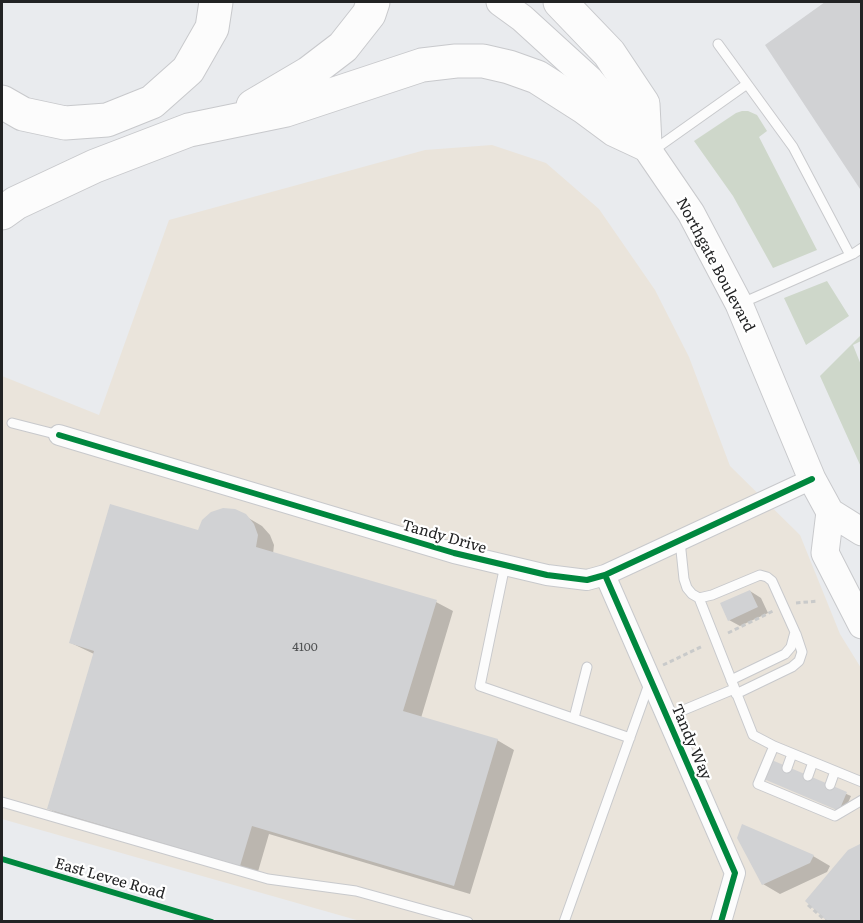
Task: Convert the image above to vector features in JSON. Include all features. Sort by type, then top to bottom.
[{"type":"highway","points":[[2,102],[23,114],[65,123],[107,120],[152,102],[188,70],[212,28],[216,2]]},
{"type":"highway","points":[[231,120],[309,73],[343,47],[369,14],[373,2]]},
{"type":"highway","points":[[560,2],[609,53],[643,104],[647,148]]},
{"type":"highway","points":[[2,213],[16,203],[95,166],[189,130],[286,110],[422,65],[456,61],[483,61],[537,77],[615,130],[647,148]]},
{"type":"main road","name":"Northgate Boulevard","points":[[500,2],[522,18],[590,80],[647,148],[691,213],[740,304],[812,479],[830,512],[861,532]]},
{"type":"main road","points":[[830,512],[825,553],[861,625]]},
{"type":"street","name":"Tandy Drive","points":[[59,435],[454,553],[568,579],[587,580],[605,575],[812,479]]},
{"type":"street","name":"Tandy Way","points":[[605,575],[656,673],[667,717],[735,873],[721,921]]},
{"type":"lane","points":[[718,44],[793,147],[850,255]]},
{"type":"lane","points":[[647,148],[747,84]]},
{"type":"lane","points":[[740,304],[861,248]]},
{"type":"lane","points":[[12,423],[59,435]]},
{"type":"lane","points":[[680,541],[687,588],[699,598],[753,735],[792,754],[861,782]]},
{"type":"lane","points":[[505,565],[480,686],[630,738]]},
{"type":"lane","points":[[667,717],[734,688],[792,667],[799,661],[802,652],[772,581],[760,574],[712,595],[699,598]]},
{"type":"lane","points":[[734,688],[785,654],[791,647],[795,632]]},
{"type":"lane","points":[[574,718],[587,667]]},
{"type":"lane","points":[[564,921],[656,673]]},
{"type":"lane","points":[[774,746],[758,784],[779,788],[835,816],[861,800]]},
{"type":"lane","points":[[787,768],[792,754]]},
{"type":"lane","points":[[808,776],[813,762]]},
{"type":"lane","points":[[830,785],[835,771]]},
{"type":"lane","points":[[819,810],[823,800]]},
{"type":"lane","points":[[2,802],[268,879],[356,891],[468,921]]},
{"type":"path","points":[[656,673],[783,606],[818,601]]},
{"type":"path","points":[[808,905],[827,921]]},
{"type":"shaded area","points":[[742,111],[757,115],[767,131],[759,137],[817,250],[773,268],[733,196],[694,141]]},
{"type":"shaded area","points":[[492,145],[546,163],[599,209],[655,290],[689,357],[730,466],[800,535],[840,634],[861,668],[861,921],[360,921],[2,819],[2,376],[99,415],[169,220],[425,150]]},
{"type":"shaded area","points":[[827,281],[849,316],[806,345],[784,298]]},
{"type":"shaded area","points":[[861,335],[861,341],[853,345],[861,365],[861,467],[820,376]]},
{"type":"building","points":[[825,2],[862,2],[862,192],[765,45]]},
{"type":"building","points":[[110,504],[198,530],[202,520],[211,512],[223,508],[235,509],[246,514],[254,524],[258,535],[256,547],[437,600],[403,711],[498,739],[454,886],[252,826],[240,866],[47,809],[94,651],[69,643]]},
{"type":"building","points":[[750,590],[758,607],[728,621],[720,603]]},
{"type":"building","points":[[767,758],[847,792],[839,811],[759,777]]},
{"type":"building","points":[[742,824],[814,855],[810,863],[762,885],[737,838]]},
{"type":"building","points":[[862,843],[862,918],[858,922],[828,922],[805,901],[848,850]]},
{"type":"cycle path","points":[[59,435],[454,553],[547,575],[587,580],[605,575],[812,479]]},
{"type":"cycle path","points":[[605,575],[735,873],[721,922]]},
{"type":"cycle path","name":"East Levee Road","points":[[2,859],[212,922]]}]
